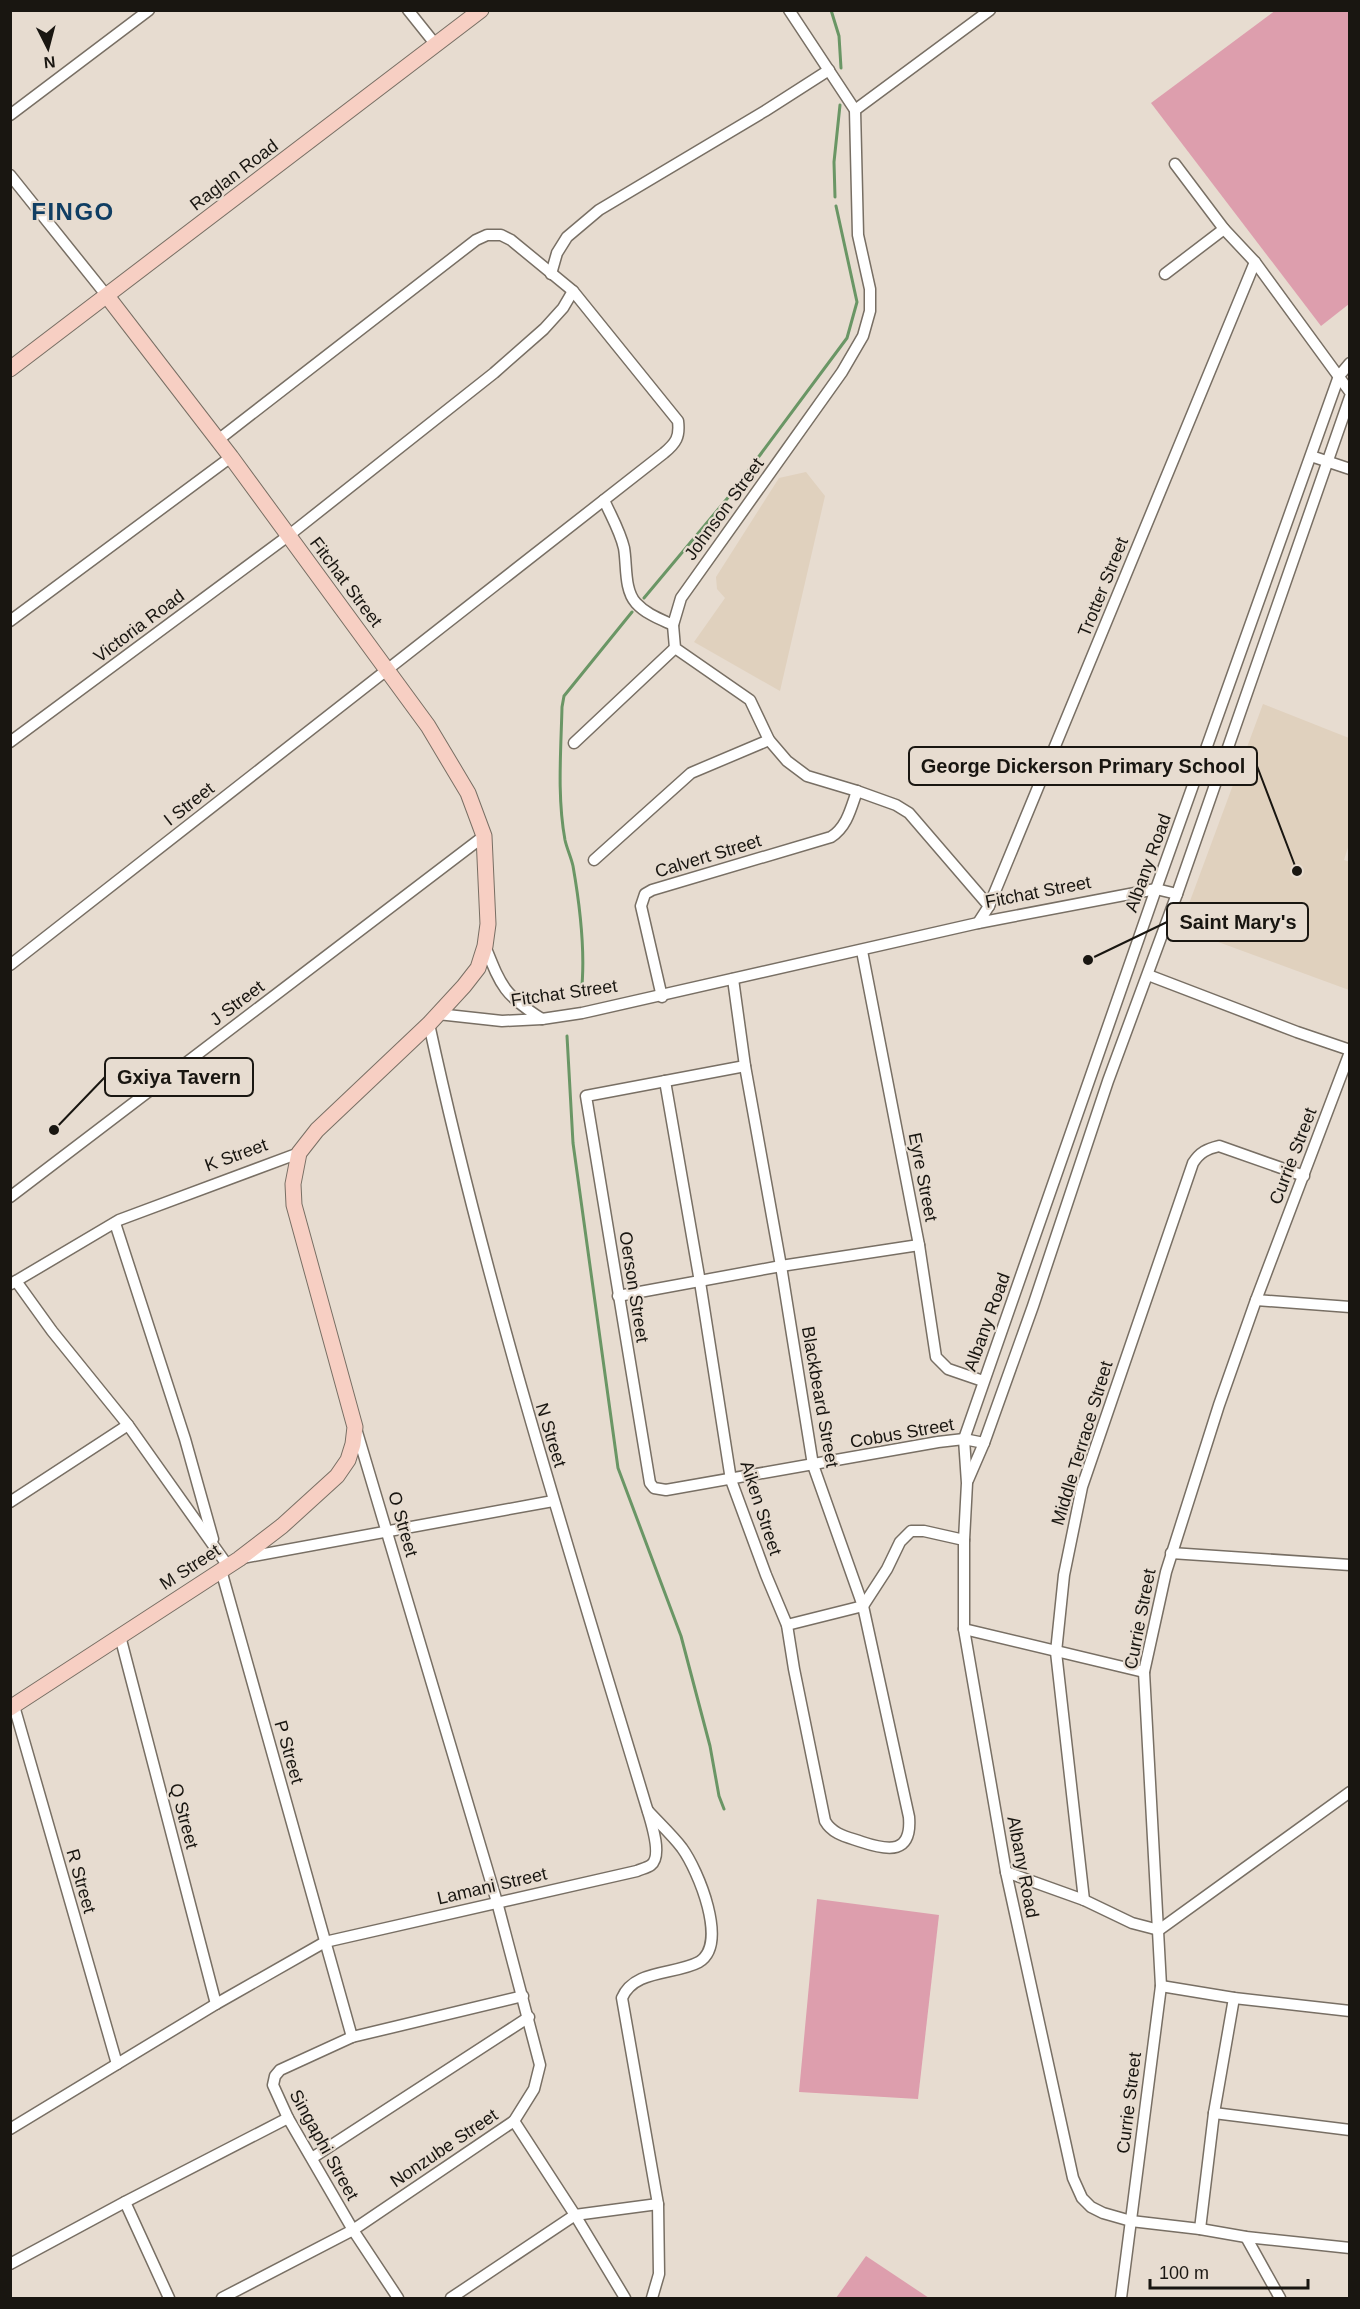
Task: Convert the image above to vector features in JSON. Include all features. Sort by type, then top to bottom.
[{"type":"street","points":[[10,115],[149,10]]},
{"type":"street","points":[[408,10],[436,45]]},
{"type":"street","name":"Raglan Road","points":[[10,369],[481,10]]},
{"type":"street","points":[[789,10],[855,110],[990,10]]},
{"type":"street","points":[[551,273],[557,253],[567,237],[599,210],[829,70]]},
{"type":"street","name":"Johnson Street","points":[[675,648],[673,625],[681,598],[842,372],[863,336],[870,311],[870,289],[858,235],[855,110]]},
{"type":"street","points":[[1175,164],[1224,229],[1255,262],[1350,392]]},
{"type":"street","points":[[10,175],[107,296]]},
{"type":"street","points":[[1165,274],[1224,229]]},
{"type":"street","name":"I Street","points":[[10,964],[674,444],[678,436],[678,421],[573,291],[501,235],[488,235],[476,240],[218,440]]},
{"type":"street","name":"Trotter Street","points":[[978,923],[989,906],[1255,262]]},
{"type":"street","name":"Victoria Road","points":[[10,742],[288,536],[494,373],[544,329],[563,308],[573,291]]},
{"type":"street","name":"Fitchat Street","points":[[107,296],[231,457],[387,669],[428,726],[457,771],[468,793],[484,836],[489,906],[485,946],[478,968],[434,1019]]},
{"type":"street","name":"Albany Road","points":[[1350,363],[1339,376],[1156,889],[964,1439],[967,1483],[964,1540],[964,1629],[1006,1872],[1073,2178],[1082,2198],[1091,2207],[1103,2213],[1131,2221],[1246,2237],[1350,2248]]},
{"type":"street","name":"Albany Road","points":[[967,1483],[984,1443],[1033,1306],[1108,1081],[1177,894],[1350,397]]},
{"type":"street","points":[[1311,456],[1350,469]]},
{"type":"street","points":[[10,621],[231,457]]},
{"type":"street","points":[[604,500],[623,547],[629,591],[634,602],[644,611],[673,625]]},
{"type":"street","points":[[574,743],[675,648],[750,700],[769,740],[787,761],[807,776],[857,790],[896,805],[909,813],[989,906]]},
{"type":"street","points":[[1237,665],[1254,670]]},
{"type":"street","points":[[594,860],[691,773],[769,740]]},
{"type":"street","points":[[1198,774],[1216,779]]},
{"type":"street","name":"Calvert Street","points":[[662,996],[641,906],[645,894],[831,837],[845,824],[857,790]]},
{"type":"street","name":"J Street","points":[[10,1197],[484,836]]},
{"type":"street","name":"Fitchat Street","points":[[434,1019],[502,1021],[542,1019],[582,1013],[978,923],[1156,889],[1177,894]]},
{"type":"street","points":[[485,946],[499,981],[517,1003],[542,1019]]},
{"type":"street","name":"Eyre Street","points":[[862,951],[919,1245],[936,1358],[948,1369],[983,1381]]},
{"type":"street","points":[[1148,975],[1350,1051]]},
{"type":"street","name":"Blackbeard Street","points":[[733,979],[745,1066],[781,1266],[813,1465],[863,1606],[909,1816],[908,1834],[901,1846]]},
{"type":"street","points":[[299,1153],[317,1130],[434,1019]]},
{"type":"street","name":"N Street","points":[[434,1019],[449,1116],[512,1361],[647,1810],[657,1851]]},
{"type":"street","name":"Currie Street","points":[[1120,2298],[1161,1986],[1144,1672],[1171,1553],[1219,1404],[1350,1051]]},
{"type":"street","points":[[665,1081],[745,1066]]},
{"type":"street","points":[[1091,1076],[1108,1081]]},
{"type":"street","name":"Oerson Street","points":[[650,1483],[586,1096],[665,1081]]},
{"type":"street","name":"Aiken Street","points":[[665,1081],[731,1480],[787,1625],[825,1821],[830,1829],[876,1847],[894,1849],[901,1846]]},
{"type":"street","name":"Middle Terrace Street","points":[[1084,1900],[1056,1652],[1064,1575],[1082,1488],[1193,1163],[1205,1149],[1219,1146],[1304,1176]]},
{"type":"street","name":"K Street","points":[[13,1282],[115,1223],[299,1153]]},
{"type":"street","name":"O Street","points":[[299,1153],[293,1184],[297,1222],[385,1533],[496,1902]]},
{"type":"street","name":"P Street","points":[[115,1223],[185,1439],[216,1548]]},
{"type":"street","points":[[618,1296],[781,1266],[919,1245]]},
{"type":"street","name":"P Street","points":[[13,1282],[128,1425],[229,1565],[325,1942],[352,2037]]},
{"type":"street","points":[[1014,1299],[1033,1306]]},
{"type":"street","points":[[1256,1300],[1350,1307]]},
{"type":"street","points":[[10,1502],[128,1425]]},
{"type":"street","name":"M Street","points":[[12,1707],[229,1565],[282,1526],[337,1476],[348,1460],[355,1427]]},
{"type":"street","name":"Cobus Street","points":[[650,1483],[654,1488],[666,1490],[964,1439],[984,1443]]},
{"type":"street","points":[[229,1565],[554,1501]]},
{"type":"street","points":[[787,1625],[863,1606],[900,1542],[911,1531],[924,1531],[964,1540]]},
{"type":"street","points":[[1171,1553],[1350,1565]]},
{"type":"street","points":[[964,1629],[1144,1672]]},
{"type":"street","name":"Q Street","points":[[120,1636],[216,2004]]},
{"type":"street","name":"R Street","points":[[12,1707],[117,2064]]},
{"type":"street","points":[[1006,1872],[1084,1900],[1132,1923],[1159,1930],[1350,1792]]},
{"type":"street","points":[[647,1810],[687,1856],[703,1892],[712,1924],[712,1943],[705,1957],[687,1966],[637,1981],[630,1986],[622,1998],[657,2204],[659,2274],[652,2298]]},
{"type":"street","name":"Lamani Street","points":[[11,2128],[216,2004],[325,1942],[637,1871],[650,1866],[656,1860],[657,1851]]},
{"type":"street","name":"Nonzube Street","points":[[222,2298],[353,2230],[514,2121],[534,2089],[540,2065],[529,2017],[496,1902]]},
{"type":"street","points":[[1161,1986],[1234,1998],[1350,2011]]},
{"type":"street","name":"Singaphi Street","points":[[398,2298],[353,2230],[288,2118],[273,2085],[275,2076],[280,2070],[352,2037],[523,1996]]},
{"type":"street","points":[[1200,2229],[1214,2113],[1234,1998]]},
{"type":"street","points":[[312,2158],[529,2017]]},
{"type":"street","points":[[1214,2113],[1350,2130]]},
{"type":"street","points":[[10,2264],[288,2118]]},
{"type":"street","points":[[514,2121],[625,2298]]},
{"type":"street","points":[[125,2202],[169,2298]]},
{"type":"street","points":[[451,2298],[575,2215],[657,2204]]},
{"type":"street","points":[[1246,2237],[1280,2298]]},
{"type":"shaded area","points":[[1276,10],[1349,11],[1349,304],[1321,326],[1151,103]]},
{"type":"shaded area","points":[[806,472],[825,496],[780,691],[694,642],[725,598],[717,589],[716,577],[779,478]]},
{"type":"shaded area","points":[[1263,704],[1349,738],[1349,844],[1344,860],[1350,862],[1349,990],[1180,928]]},
{"type":"shaded area","points":[[817,1899],[939,1915],[918,2099],[799,2092]]},
{"type":"shaded area","points":[[866,2256],[929,2298],[836,2298]]},
{"type":"waterway","points":[[831,10],[839,36],[841,68]]},
{"type":"waterway","points":[[835,197],[834,162],[840,105]]},
{"type":"waterway","points":[[644,598],[731,494],[847,338],[857,302],[836,206]]},
{"type":"waterway","points":[[581,995],[583,947],[580,914],[573,866],[565,840],[561,807],[562,707],[564,696],[632,612]]},
{"type":"waterway","points":[[567,1036],[573,1143],[618,1468],[681,1636],[724,1809]]},
{"type":"place","name":"George Dickerson Primary School","points":[[1297,871]]},
{"type":"place","name":"Saint Mary's","points":[[1088,960]]},
{"type":"place","name":"Gxiya Tavern","points":[[54,1130]]},
{"type":"district","name":"FINGO","points":[[73,212]]}]
